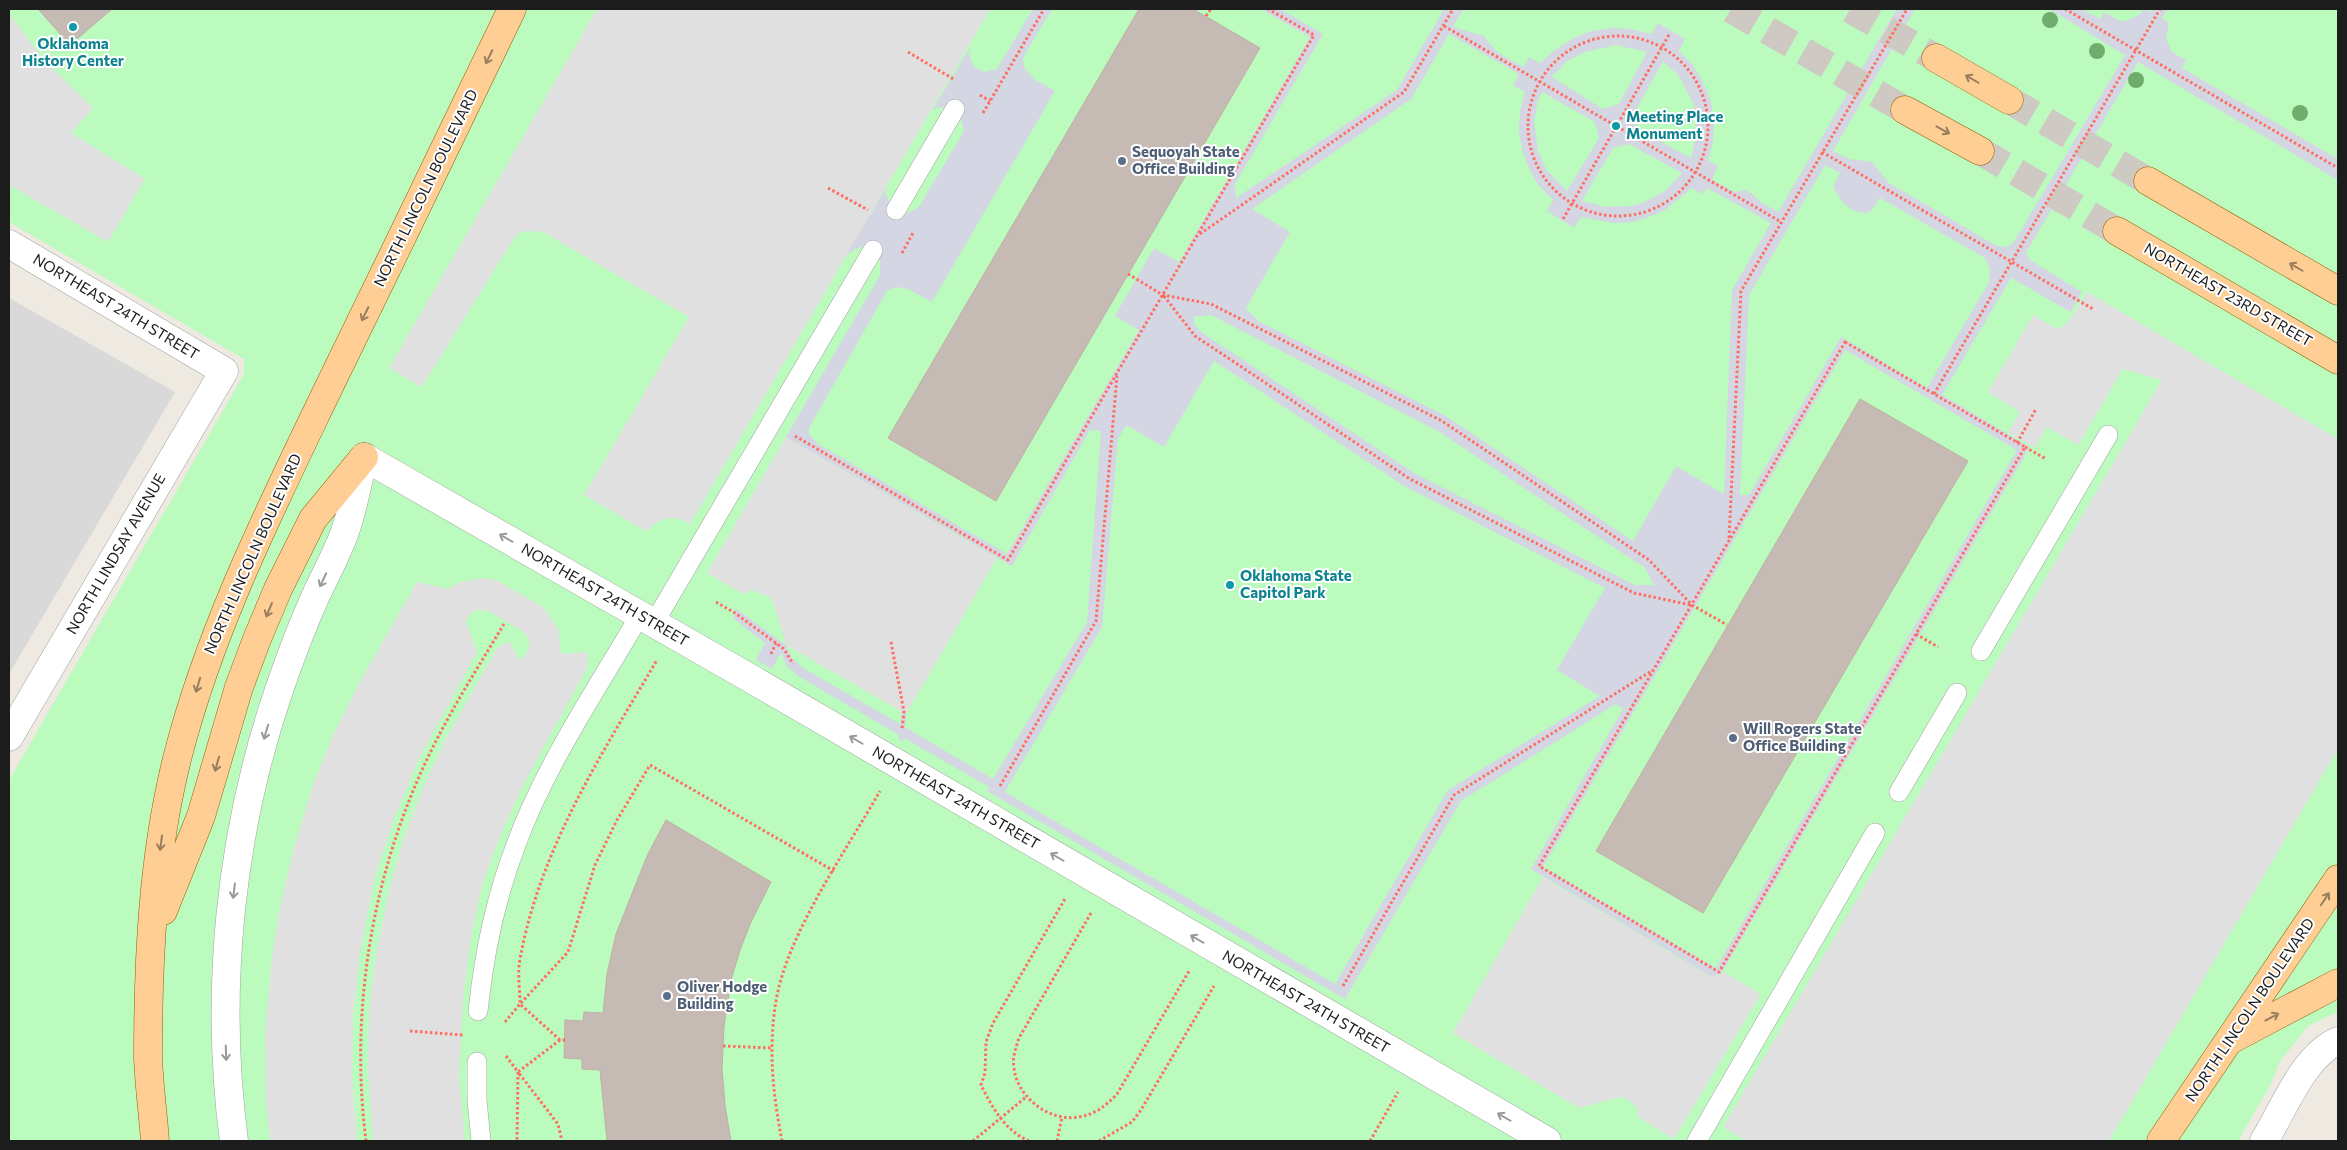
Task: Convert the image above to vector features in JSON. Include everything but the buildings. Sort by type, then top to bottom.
[{"type":"main road","name":"NORTH LINCOLN BOULEVARD","points":[[155,1141],[148,1059],[151,940],[161,844],[177,758],[198,683],[220,622],[264,522],[511,10]]},
{"type":"main road","points":[[1936,58],[2009,100]]},
{"type":"main road","points":[[1905,110],[1980,150]]},
{"type":"main road","points":[[2148,181],[2338,291]]},
{"type":"main road","name":"NORTHEAST 23RD STREET","points":[[2117,231],[2338,360]]},
{"type":"main road","points":[[151,940],[201,816],[239,687],[278,589],[313,519],[364,456]]},
{"type":"main road","name":"NORTH LINCOLN BOULEVARD","points":[[2161,1141],[2338,879]]},
{"type":"main road","points":[[2229,1040],[2338,983]]},
{"type":"street","name":"NORTHEAST 24TH STREET","points":[[9,244],[224,371]]},
{"type":"street","name":"NORTH LINDSAY AVENUE","points":[[9,738],[224,371]]},
{"type":"street","name":"NORTHEAST 24TH STREET","points":[[364,456],[1547,1141]]},
{"type":"street","points":[[234,1141],[227,1084],[225,984],[230,920],[248,797],[268,726],[294,648],[344,536],[364,456]]},
{"type":"street","points":[[2264,1141],[2308,1064],[2332,1043]]},
{"type":"lane","points":[[896,210],[955,109]]},
{"type":"lane","points":[[478,1011],[482,971],[495,908],[517,841],[548,773],[655,624],[873,250]]},
{"type":"lane","points":[[1981,651],[2108,435]]},
{"type":"lane","points":[[1900,792],[1957,693]]},
{"type":"lane","points":[[1697,1141],[1875,833]]},
{"type":"lane","points":[[477,1062],[476,1100],[481,1141]]},
{"type":"path","points":[[980,118],[1044,9]]},
{"type":"path","points":[[1206,16],[1211,9]]},
{"type":"path","points":[[800,427],[795,436],[1008,560],[1314,35],[1268,9]]},
{"type":"path","points":[[1197,236],[1404,92],[1454,9]]},
{"type":"path","points":[[1729,540],[1741,291],[1907,9]]},
{"type":"path","points":[[2065,9],[2338,168]]},
{"type":"path","points":[[1934,394],[2160,9]]},
{"type":"path","points":[[1444,26],[1781,222]]},
{"type":"path","points":[[1562,219],[1670,33]]},
{"type":"path","points":[[1611,36],[1633,37],[1661,47],[1688,70],[1700,88],[1706,109],[1708,130],[1704,152],[1696,172],[1682,189],[1665,203],[1646,212],[1624,216],[1603,214],[1582,208],[1563,198],[1547,182],[1536,164],[1529,143],[1527,122],[1531,100],[1539,82],[1553,63],[1570,49],[1590,40],[1611,36]]},
{"type":"path","points":[[908,52],[959,83]]},
{"type":"path","points":[[975,92],[990,101]]},
{"type":"path","points":[[1822,152],[2093,309]]},
{"type":"path","points":[[897,261],[916,227]]},
{"type":"path","points":[[1128,274],[1163,295],[1211,304],[1442,421],[1649,560],[1692,605],[1727,625]]},
{"type":"path","points":[[1163,295],[1195,336],[1410,479],[1634,593],[1692,605]]},
{"type":"path","points":[[2025,447],[1719,972],[1539,866],[1845,342],[2017,442],[2046,460]]},
{"type":"path","points":[[983,814],[1096,621],[1117,373]]},
{"type":"path","points":[[2017,442],[2036,409]]},
{"type":"path","points":[[716,602],[735,613],[784,649],[796,667]]},
{"type":"path","points":[[366,1141],[362,1109],[361,1020],[370,937],[386,869],[409,800],[434,746],[504,624]]},
{"type":"path","points":[[520,1004],[520,960],[535,901],[552,853],[655,624]]},
{"type":"path","points":[[1916,634],[1938,646]]},
{"type":"path","points":[[782,1141],[775,1107],[772,1048],[776,1000],[786,965],[807,917],[881,790],[893,761],[902,729],[904,712],[891,642]]},
{"type":"path","points":[[1327,1014],[1454,795],[1654,670]]},
{"type":"path","points":[[893,725],[902,729]]},
{"type":"path","points":[[503,1024],[568,952],[595,865],[617,820],[650,765],[834,871]]},
{"type":"path","points":[[1029,1141],[1012,1130],[1000,1119],[981,1085],[985,1073],[986,1042],[993,1023],[1066,897]]},
{"type":"path","points":[[1092,911],[1019,1038],[1014,1053],[1014,1069],[1018,1084],[1026,1097],[1047,1112],[1062,1117],[1077,1118],[1092,1114],[1106,1106],[1117,1094],[1190,969]]},
{"type":"path","points":[[1099,1141],[1132,1122],[1141,1110],[1216,983]]},
{"type":"path","points":[[518,1072],[563,1040],[520,1004]]},
{"type":"path","points":[[410,1031],[464,1035]]},
{"type":"path","points":[[723,1046],[772,1048]]},
{"type":"path","points":[[502,1051],[558,1124],[562,1141]]},
{"type":"path","points":[[517,1141],[518,1072]]},
{"type":"path","points":[[1370,1141],[1400,1089]]},
{"type":"path","points":[[973,1141],[1026,1097]]},
{"type":"path","points":[[1057,1141],[1062,1117]]},
{"type":"shaded area","points":[[597,9],[990,9],[690,524],[680,519],[669,518],[659,521],[646,531],[584,495],[689,317],[543,232],[525,231],[516,235],[422,387],[389,368]]},
{"type":"shaded area","points":[[1033,9],[1052,9],[1023,58],[1024,67],[1034,79],[1055,91],[932,302],[908,289],[897,287],[887,291],[809,428],[809,434],[818,444],[1007,554],[1139,330],[1115,316],[1154,248],[1179,262],[1310,37],[1261,9],[1280,9],[1323,34],[1235,184],[1236,198],[1397,90],[1444,9],[1463,9],[1453,27],[1484,36],[1497,52],[1523,67],[1529,57],[1540,63],[1572,39],[1591,31],[1611,28],[1631,29],[1651,34],[1658,23],[1685,39],[1679,51],[1693,65],[1711,101],[1714,121],[1713,141],[1708,160],[1718,166],[1712,180],[1735,192],[1745,190],[1778,212],[1897,9],[1915,9],[1833,151],[1849,159],[1872,162],[1889,183],[1997,246],[2006,247],[2014,242],[2125,55],[2049,9],[2082,9],[2100,19],[2104,12],[2118,20],[2125,21],[2139,15],[2144,9],[2151,12],[2153,9],[2168,9],[2162,18],[2169,23],[2166,39],[2172,52],[2186,60],[2182,68],[2338,159],[2338,180],[2138,62],[2026,253],[2030,260],[2082,292],[2071,312],[2011,278],[1942,395],[2030,447],[1721,974],[1711,976],[1531,869],[1623,709],[1616,704],[1461,801],[1345,999],[987,791],[989,787],[904,738],[903,742],[898,739],[899,735],[798,676],[787,667],[781,653],[772,669],[756,660],[765,643],[734,619],[735,608],[786,645],[793,659],[803,668],[900,724],[902,711],[906,714],[905,727],[993,779],[1087,622],[1101,431],[1090,430],[1012,566],[786,437],[880,275],[880,260],[877,254],[866,247],[860,247],[846,255],[887,187],[886,194],[891,207],[908,213],[919,207],[964,131],[959,112],[948,107],[936,108],[932,111],[971,46],[969,53],[973,66],[984,72],[997,69]],"holes":[[[1449,34],[1519,74],[1513,85],[1525,92],[1520,111],[1519,130],[1522,150],[1529,169],[1539,186],[1553,200],[1547,211],[1574,228],[1581,217],[1615,223],[1633,222],[1649,217],[1665,210],[1692,188],[1702,194],[1707,188],[1771,223],[1732,290],[1724,494],[1676,466],[1633,541],[1446,416],[1258,321],[1246,308],[1290,232],[1252,209],[1411,99]],[[1616,45],[1647,52],[1619,104],[1603,109],[1552,77],[1566,62],[1585,52]],[[1663,61],[1679,76],[1694,105],[1696,137],[1691,158],[1638,129],[1634,113]],[[1542,92],[1595,122],[1599,138],[1567,191],[1546,169],[1538,150],[1534,121]],[[1629,144],[1682,173],[1665,191],[1643,203],[1631,206],[1606,207],[1582,201],[1613,148]],[[1825,165],[1840,173],[1833,187],[1843,203],[1854,211],[1866,213],[1872,210],[1880,198],[1985,258],[1990,269],[1989,282],[1927,388],[1841,337],[1749,495],[1740,495],[1749,295]],[[1211,315],[1438,431],[1645,568],[1654,585],[1635,585],[1414,473],[1201,332],[1195,325],[1193,317]],[[1845,350],[2017,450],[1716,968],[1543,867]],[[1214,361],[1406,487],[1605,588],[1557,670],[1600,696],[1448,790],[1335,984],[1005,792],[1102,627],[1118,439],[1126,425],[1164,447]]]},
{"type":"shaded area","points":[[9,14],[46,62],[93,108],[71,133],[145,179],[108,242],[9,185]]},
{"type":"shaded area","points":[[2087,292],[2338,439],[2338,749],[2109,1141],[1746,1141],[1723,1127],[2162,380],[2123,369],[2078,445],[2047,427],[2035,448],[2008,432],[2020,412],[1988,392],[2033,315],[2055,328],[2060,328],[2070,320]]},
{"type":"shaded area","points":[[9,298],[175,392],[9,674]]},
{"type":"shaded area","points":[[786,437],[997,558],[906,714],[786,645],[774,604],[769,597],[752,590],[743,594],[707,573]]},
{"type":"shaded area","points":[[483,578],[496,580],[543,607],[559,630],[560,650],[563,654],[588,652],[587,668],[521,789],[498,841],[482,886],[471,937],[463,1000],[459,1075],[465,1141],[373,1141],[368,1068],[369,1012],[376,955],[389,891],[403,840],[423,788],[444,742],[497,648],[509,641],[518,658],[522,660],[529,649],[529,641],[524,632],[488,611],[477,610],[470,614],[466,622],[477,652],[419,759],[395,816],[375,877],[360,952],[353,1016],[352,1075],[357,1141],[270,1141],[266,1103],[265,1036],[271,966],[280,906],[294,848],[312,788],[333,735],[362,678],[417,582],[448,589],[460,582]]},
{"type":"shaded area","points":[[1543,877],[1710,976],[1724,972],[1761,994],[1674,1139],[1638,1117],[1637,1107],[1627,1099],[1620,1097],[1579,1108],[1453,1033]]},
{"type":"green space","name":"Oklahoma State Capitol Park","points":[[9,9],[2338,9],[2338,1012],[2308,1026],[2280,1061],[2269,1088],[2238,1141],[9,1141],[9,780],[244,374],[244,359],[9,222]]},
{"type":"tunnel","points":[[1731,9],[1905,110]]},
{"type":"tunnel","points":[[1850,9],[1936,58]]},
{"type":"tunnel","points":[[2009,100],[2148,181]]},
{"type":"tunnel","points":[[1980,151],[2117,231]]},
{"type":"place","name":"Oklahoma History Center","points":[[73,27]]},
{"type":"place","name":"Meeting Place Monument","points":[[1616,126]]},
{"type":"place","name":"Sequoyah State Office Building","points":[[1122,161]]},
{"type":"place","name":"Oklahoma State Capitol Park","points":[[1230,585]]},
{"type":"place","name":"Will Rogers State Office Building","points":[[1733,738]]},
{"type":"place","name":"Oliver Hodge Building","points":[[667,996]]}]
